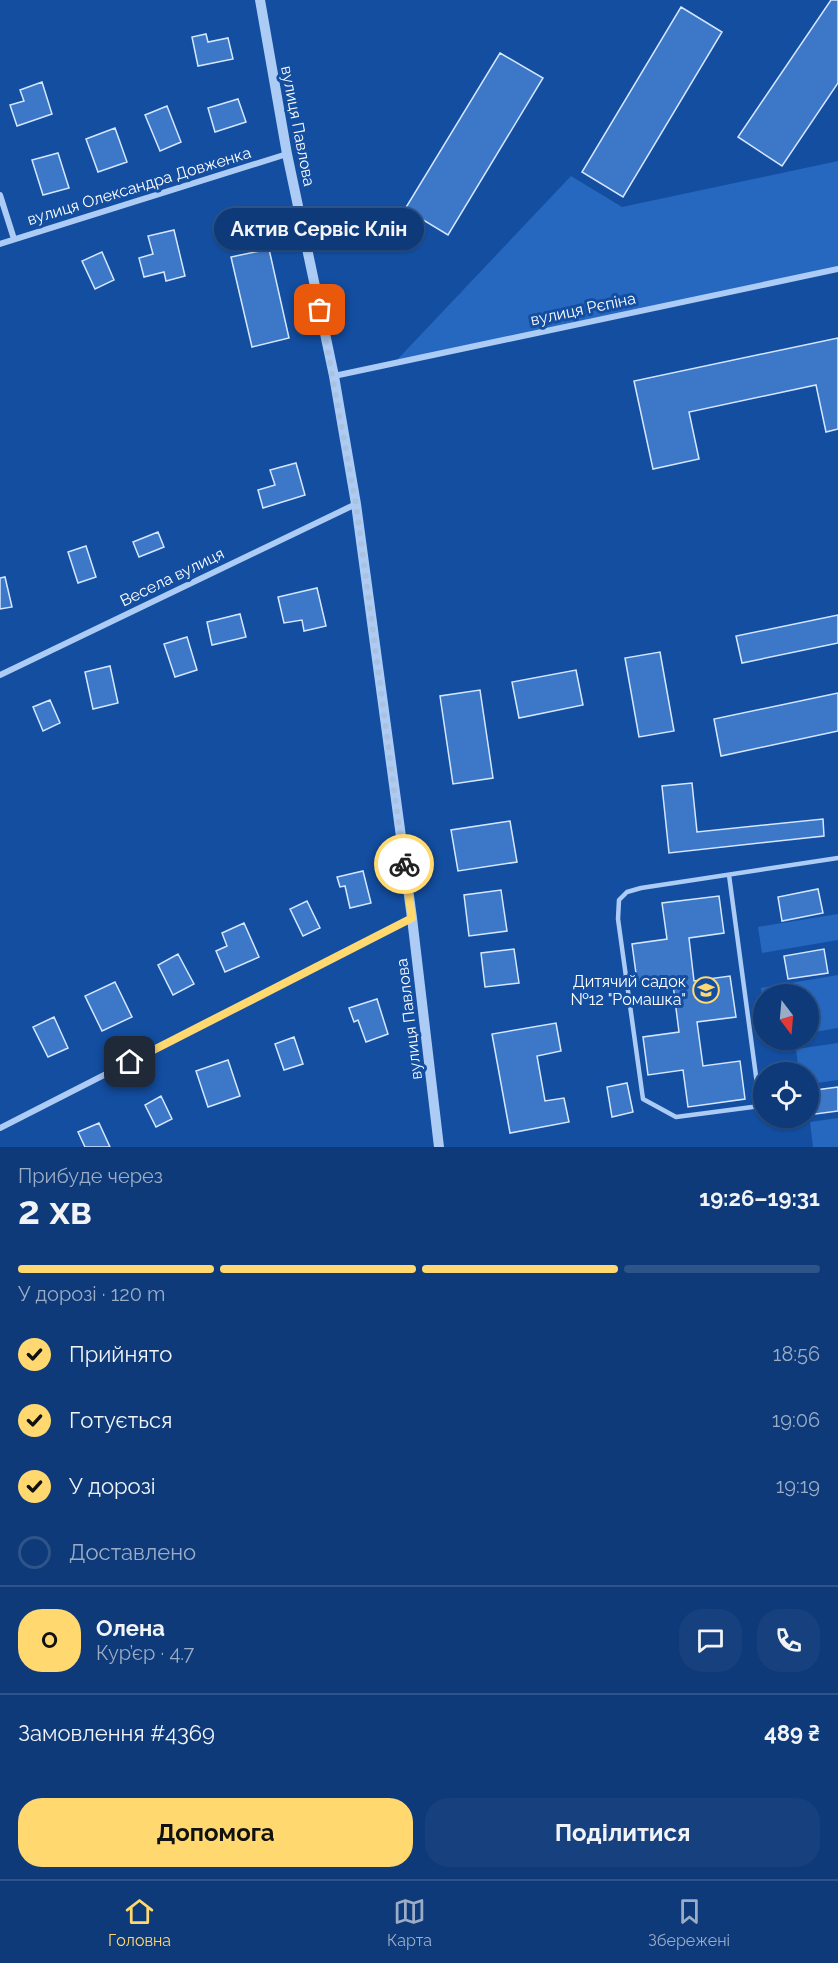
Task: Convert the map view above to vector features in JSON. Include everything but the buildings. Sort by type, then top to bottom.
[{"type":"street","name":"вулиця Павлова","points":[[260,0],[287,154],[334,376],[356,504],[412,918],[439,1147]]},
{"type":"street","name":"вулиця Олександра Довженка","points":[[0,244],[287,154]]},
{"type":"street","points":[[0,195],[14,239]]},
{"type":"street","name":"вулиця Рєпіна","points":[[334,376],[838,269]]},
{"type":"street","name":"Весела вулиця","points":[[0,675],[356,504]]},
{"type":"street","points":[[0,1128],[412,918]]},
{"type":"lane","points":[[729,874],[760,1106],[676,1117],[643,1099],[618,919],[619,900],[627,892],[641,888],[729,874],[838,858]]},
{"type":"shaded area","points":[[838,161],[838,269],[395,362],[571,176],[622,207]]},
{"type":"shaded area","points":[[838,914],[838,940],[762,953],[758,927]]},
{"type":"shaded area","points":[[838,975],[838,1028],[819,1031],[819,984],[785,984]]},
{"type":"shaded area","points":[[838,1043],[838,1080],[819,1083],[819,1062],[798,1062],[796,1050],[819,1050],[819,1046]]},
{"type":"shaded area","points":[[838,1118],[838,1147],[813,1147],[811,1128],[819,1128],[819,1121]]},
{"type":"way so far","points":[[320,310],[356,504],[404,864]]},
{"type":"place","name":"Актив Сервiс Клiн","points":[[320,310]]},
{"type":"place","name":"Дитячий садок №12 \"Ромашка\"","points":[[706,990]]},
{"type":"route","points":[[130,1062],[412,918],[404,864]]}]
